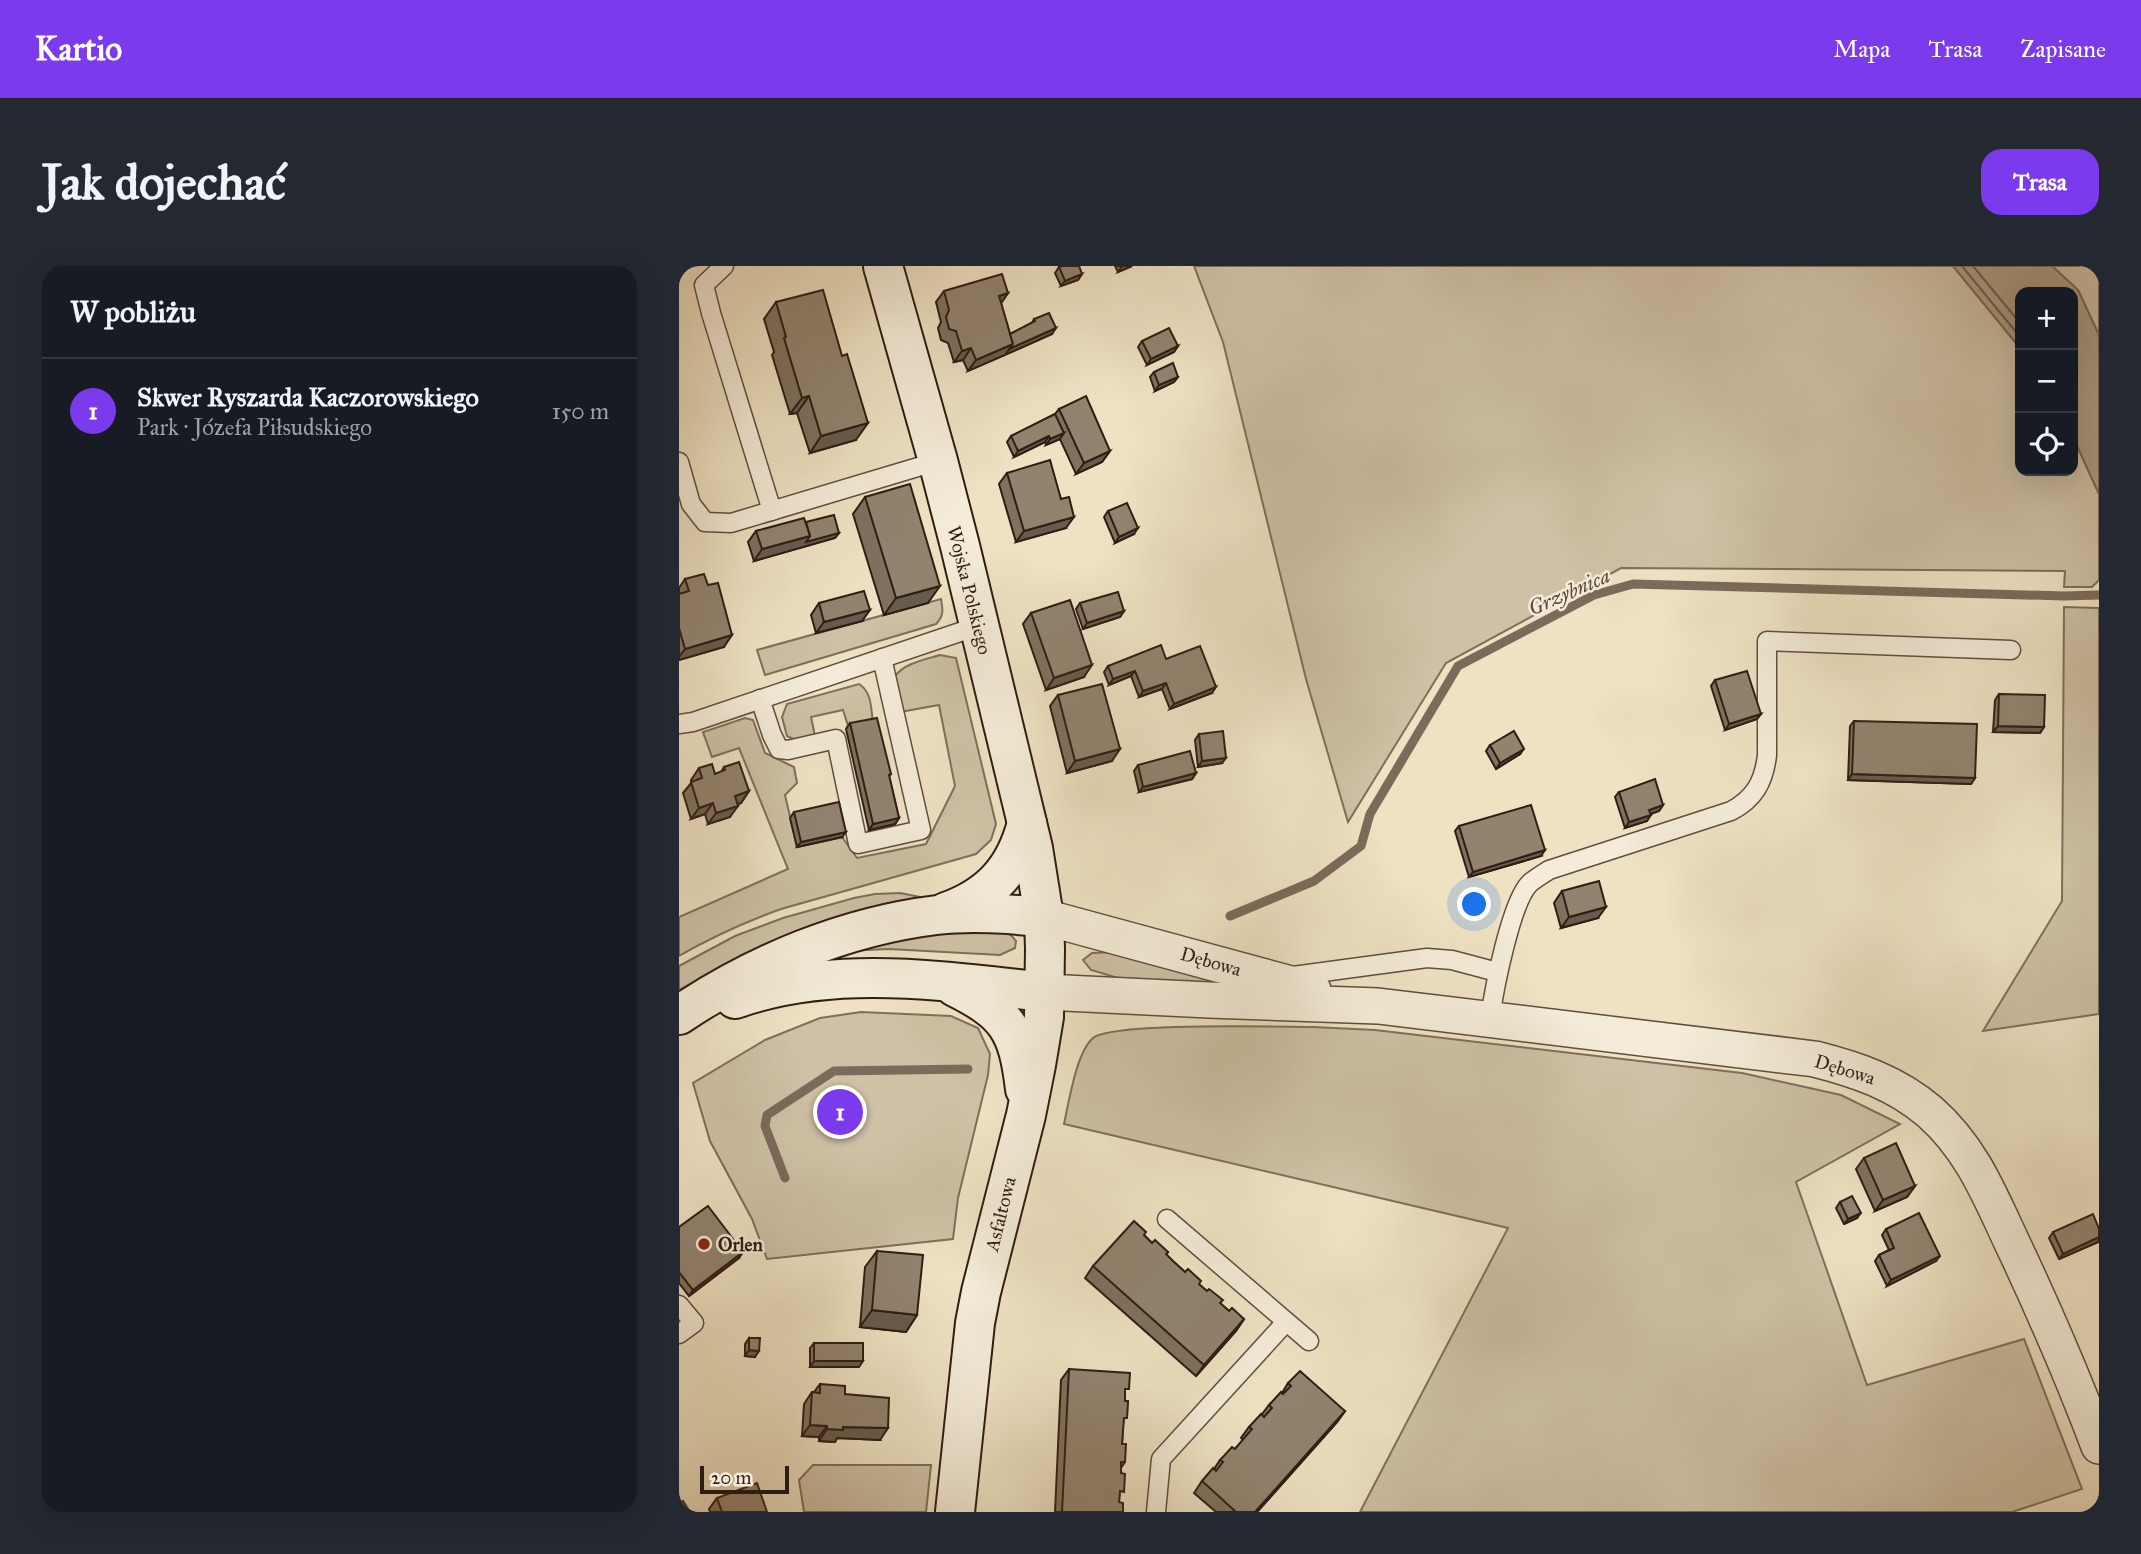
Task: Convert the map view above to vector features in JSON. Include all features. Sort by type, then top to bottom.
[{"type":"street","name":"Wojska Polskiego","points":[[883,266],[939,461],[1027,823],[1038,872],[1044,917]]},
{"type":"street","points":[[939,915],[965,905],[996,884],[1016,854],[1027,823]]},
{"type":"street","points":[[679,1015],[729,984],[806,948],[865,930],[939,915],[982,913],[1044,917]]},
{"type":"street","name":"Dębowa","points":[[1044,917],[1378,1006]]},
{"type":"street","name":"Asfaltowa","points":[[955,1512],[975,1323],[1026,1115],[1038,1052],[1045,992],[1044,917]]},
{"type":"street","points":[[679,1023],[743,996],[800,983],[864,977],[1045,992]]},
{"type":"street","points":[[933,981],[953,986],[977,998],[1005,1021],[1017,1047],[1022,1068],[1026,1115]]},
{"type":"street","name":"Dębowa","points":[[1045,992],[1378,1006],[1815,1059],[1883,1080],[1909,1096],[1947,1129],[1981,1175],[2049,1322],[2099,1446]]},
{"type":"lane","points":[[724,266],[704,285],[772,511]]},
{"type":"lane","points":[[679,463],[691,504],[705,522],[731,523],[939,461]]},
{"type":"lane","points":[[679,724],[693,722],[978,626]]},
{"type":"lane","points":[[1490,1018],[1497,972],[1517,908],[1528,884],[1549,870],[1731,811],[1743,804],[1760,785],[1767,755],[1767,641],[2011,650]]},
{"type":"lane","points":[[760,699],[779,749],[788,750],[836,739],[858,844],[921,830],[882,658]]},
{"type":"lane","points":[[1274,979],[1427,958],[1452,960],[1497,972]]},
{"type":"lane","points":[[1167,1219],[1309,1341]]},
{"type":"lane","points":[[679,1305],[694,1323],[679,1334]]},
{"type":"lane","points":[[1156,1512],[1161,1460],[1286,1322]]},
{"type":"shaded area","points":[[1194,266],[1953,266],[2015,342],[2015,476],[2078,476],[2078,448],[2099,494],[2099,580],[2092,587],[2064,587],[2065,571],[1621,568],[1446,663],[1348,822],[1306,679],[1223,342]]},
{"type":"shaded area","points":[[2052,266],[2099,266],[2099,335],[2078,287]]},
{"type":"shaded area","points":[[941,599],[942,613],[936,624],[765,675],[757,650]]},
{"type":"shaded area","points":[[2064,607],[2099,608],[2099,1014],[1983,1031],[2062,901]]},
{"type":"shaded area","points":[[940,655],[956,658],[996,824],[991,840],[976,854],[781,909],[729,930],[679,956],[679,917],[788,869],[739,748],[712,757],[703,732],[745,718],[753,720],[765,753],[794,767],[797,783],[785,795],[797,847],[842,837],[857,858],[926,844],[955,786],[939,705],[900,712],[895,676],[909,665]]},
{"type":"shaded area","points":[[859,684],[869,696],[873,723],[849,729],[843,710],[811,717],[815,736],[795,740],[787,736],[782,717],[787,704]]},
{"type":"shaded area","points":[[900,893],[920,897],[928,903],[728,964],[679,990],[679,966],[735,936],[783,918],[854,898]]},
{"type":"shaded area","points":[[990,926],[1011,935],[1016,941],[1015,948],[1000,955],[889,949],[844,951],[869,936]]},
{"type":"shaded area","points":[[1117,952],[1273,991],[1128,981],[1091,970],[1083,960],[1092,953]]},
{"type":"shaded area","points":[[861,1012],[951,1016],[978,1028],[990,1054],[988,1075],[958,1198],[953,1239],[767,1259],[752,1219],[710,1141],[693,1083],[765,1040],[820,1018]]},
{"type":"shaded area","points":[[1162,1027],[1313,1027],[1375,1030],[1742,1073],[1841,1095],[1900,1124],[1796,1182],[1867,1385],[2024,1339],[2082,1489],[2012,1512],[1360,1512],[1508,1228],[1064,1124],[1078,1066],[1093,1038],[1106,1033]]},
{"type":"shaded area","points":[[813,1465],[931,1465],[926,1512],[804,1512],[799,1480]]},
{"type":"water","points":[[1953,266],[2052,266],[2075,287],[2015,287],[2015,342]]},
{"type":"water","points":[[2078,290],[2099,335],[2099,494],[2078,448]]},
{"type":"building","points":[[1079,266],[1082,274],[1065,281],[1059,267]]},
{"type":"building","points":[[1002,274],[1008,293],[999,296],[1013,344],[976,360],[971,348],[962,351],[956,331],[949,329],[946,317],[949,310],[944,291]]},
{"type":"building","points":[[823,290],[842,356],[847,354],[868,423],[821,436],[809,396],[802,398],[776,302]]},
{"type":"building","points":[[1049,313],[1056,328],[1009,349],[1013,344],[1010,334]]},
{"type":"building","points":[[1169,328],[1178,346],[1151,359],[1142,341]]},
{"type":"building","points":[[1173,363],[1178,377],[1159,385],[1154,372]]},
{"type":"building","points":[[1086,396],[1110,451],[1084,463],[1059,409]]},
{"type":"building","points":[[1055,414],[1064,433],[1050,439],[1049,436],[1018,451],[1011,436]]},
{"type":"building","points":[[1050,460],[1061,499],[1069,497],[1074,517],[1024,531],[1007,473]]},
{"type":"building","points":[[910,484],[940,586],[896,598],[865,497]]},
{"type":"building","points":[[1127,503],[1138,528],[1119,537],[1108,511]]},
{"type":"building","points":[[834,515],[839,533],[806,542],[810,536],[806,522]]},
{"type":"building","points":[[804,518],[810,536],[762,549],[756,531]]},
{"type":"building","points":[[704,574],[708,585],[718,583],[732,635],[685,649],[679,628],[679,594],[689,591],[685,579]]},
{"type":"building","points":[[864,591],[870,610],[824,622],[819,603]]},
{"type":"building","points":[[1118,592],[1124,611],[1087,623],[1080,603]]},
{"type":"building","points":[[1070,600],[1092,665],[1054,678],[1031,613]]},
{"type":"building","points":[[1161,645],[1166,659],[1200,646],[1216,687],[1174,704],[1166,683],[1143,691],[1135,671],[1113,679],[1108,666]]},
{"type":"building","points":[[1747,671],[1761,714],[1729,724],[1715,680]]},
{"type":"building","points":[[1102,684],[1120,749],[1075,761],[1058,695]]},
{"type":"building","points":[[1999,694],[2045,695],[2044,727],[1998,726]]},
{"type":"building","points":[[877,718],[899,818],[873,824],[850,723]]},
{"type":"building","points":[[1854,721],[1977,724],[1975,778],[1852,774]]},
{"type":"building","points":[[1223,731],[1226,758],[1202,761],[1199,734]]},
{"type":"building","points":[[1514,731],[1524,749],[1500,763],[1490,745]]},
{"type":"building","points":[[1190,751],[1196,773],[1143,787],[1138,765]]},
{"type":"building","points":[[739,762],[749,791],[735,796],[738,806],[716,813],[713,803],[699,808],[691,782],[702,778],[699,768],[712,764],[715,774],[725,770],[724,767]]},
{"type":"building","points":[[1655,779],[1663,805],[1649,810],[1651,815],[1629,822],[1619,792]]},
{"type":"building","points":[[839,802],[846,832],[801,842],[794,812]]},
{"type":"building","points":[[1531,805],[1545,850],[1473,872],[1459,826]]},
{"type":"building","points":[[1599,881],[1606,907],[1569,917],[1562,891]]},
{"type":"building","points":[[1896,1143],[1915,1186],[1883,1200],[1864,1158]]},
{"type":"building","points":[[1852,1196],[1861,1213],[1848,1219],[1840,1202]]},
{"type":"building","name":"Orlen","points":[[708,1206],[743,1252],[693,1290],[679,1272],[679,1227]]},
{"type":"building","points":[[1919,1213],[1940,1256],[1891,1280],[1879,1255],[1894,1248],[1886,1229]]},
{"type":"building","points":[[2093,1214],[2099,1237],[2063,1254],[2053,1232]]},
{"type":"building","points":[[1134,1221],[1146,1232],[1144,1235],[1152,1243],[1155,1240],[1185,1272],[1188,1269],[1201,1281],[1199,1284],[1223,1300],[1220,1303],[1229,1311],[1232,1308],[1244,1319],[1204,1365],[1093,1266]]},
{"type":"building","points":[[877,1251],[923,1255],[917,1315],[872,1310]]},
{"type":"building","points":[[749,1338],[760,1338],[759,1351],[749,1350]]},
{"type":"building","points":[[814,1343],[863,1343],[863,1361],[814,1361]]},
{"type":"building","points":[[1069,1369],[1130,1373],[1129,1389],[1125,1389],[1125,1401],[1128,1403],[1122,1444],[1126,1444],[1125,1462],[1121,1462],[1121,1473],[1125,1474],[1124,1492],[1120,1491],[1119,1502],[1123,1503],[1123,1512],[1062,1512]]},
{"type":"building","points":[[1300,1371],[1345,1411],[1255,1512],[1236,1512],[1202,1481],[1213,1468],[1216,1471],[1223,1462],[1220,1460],[1232,1447],[1235,1449],[1261,1414],[1264,1417],[1272,1408],[1269,1405],[1291,1386],[1288,1383]]},
{"type":"building","points":[[820,1384],[845,1386],[845,1394],[889,1398],[888,1428],[843,1427],[843,1430],[810,1425],[812,1392],[820,1393]]},
{"type":"building","points":[[757,1483],[767,1512],[722,1512],[717,1498]]},
{"type":"building","points":[[683,1501],[690,1512],[679,1512],[679,1504]]},
{"type":"waterway","name":"Grzybnica","points":[[1230,916],[1314,881],[1361,846],[1370,814],[1458,666],[1594,595],[1633,584],[2099,595]]},
{"type":"waterway","points":[[785,1178],[765,1126],[767,1115],[834,1071],[968,1069]]},
{"type":"place","name":"Skwer Ryszarda Kaczorowskiego","points":[[840,1112]]},
{"type":"place","name":"Orlen","points":[[704,1244]]}]
